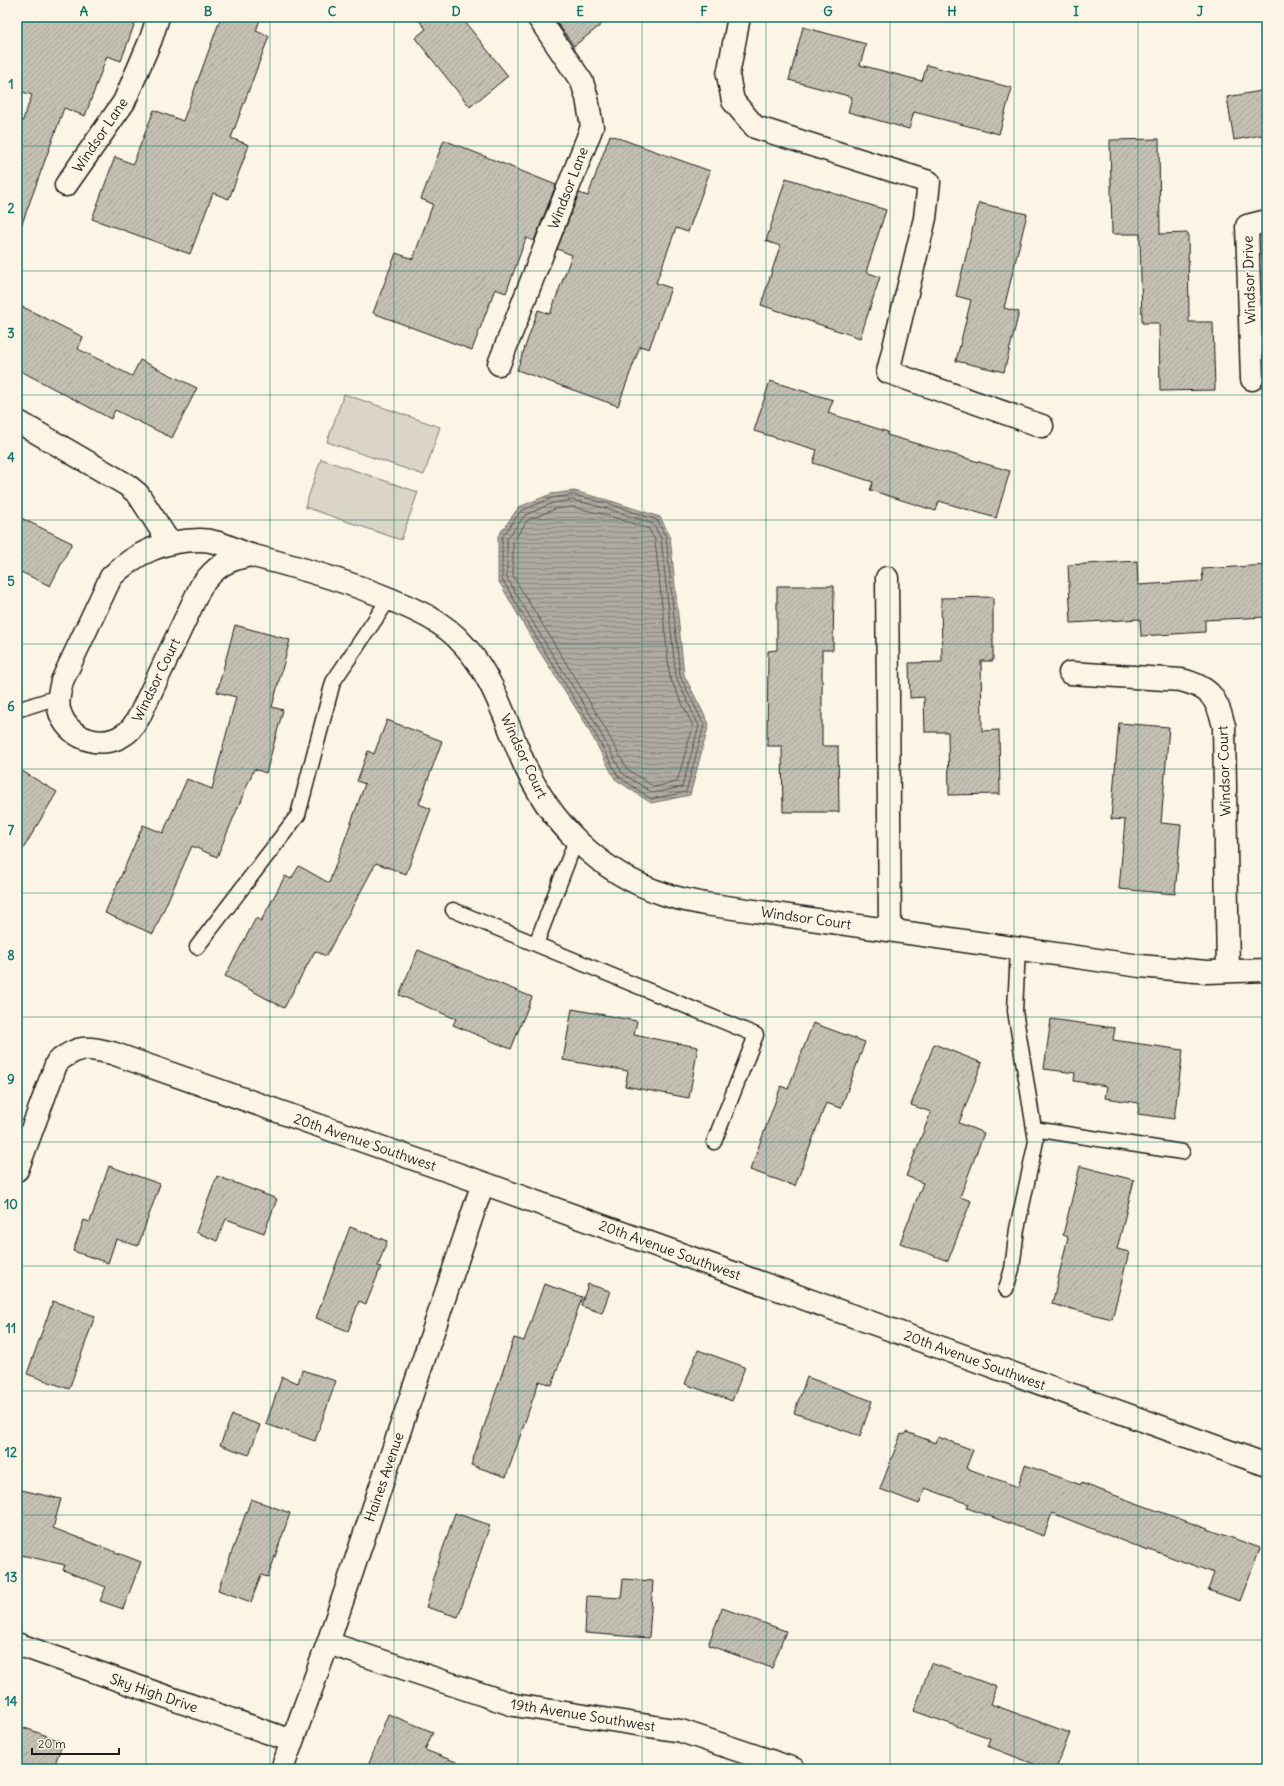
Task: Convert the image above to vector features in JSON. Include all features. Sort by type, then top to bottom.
[{"type":"street","name":"Windsor Lane","points":[[66,185],[124,102],[151,39],[158,17]]},
{"type":"street","name":"Windsor Lane","points":[[499,364],[592,127],[587,98],[582,82],[538,17]]},
{"type":"street","points":[[739,17],[728,75],[733,101],[755,127],[929,182],[925,218],[888,372],[1042,426]]},
{"type":"street","name":"Windsor Drive","points":[[1252,379],[1247,226],[1267,221]]},
{"type":"street","points":[[17,421],[127,484],[138,494],[169,542]]},
{"type":"street","name":"Windsor Court","points":[[251,555],[230,559],[212,571],[201,586],[140,717],[126,734],[106,742],[96,742],[76,734],[62,718],[58,697],[62,681],[111,577],[122,566],[139,554],[169,542],[201,540],[222,543],[251,555],[299,567],[360,586],[438,622],[462,642],[482,668],[496,693],[523,761],[541,796],[566,830],[598,859],[624,877],[664,894],[705,904],[1140,966],[1206,972],[1267,970]]},
{"type":"street","points":[[887,578],[890,930]]},
{"type":"street","name":"Windsor Court","points":[[1070,674],[1181,680],[1196,683],[1211,693],[1219,708],[1224,726],[1228,971]]},
{"type":"street","name":"20th Avenue Southwest","points":[[17,1170],[57,1062],[71,1051],[90,1047],[112,1053],[483,1183],[1267,1465]]},
{"type":"street","name":"Haines Avenue","points":[[282,1769],[328,1643],[483,1183]]},
{"type":"street","name":"19th Avenue Southwest","points":[[328,1643],[514,1705],[681,1731],[794,1769]]},
{"type":"street","name":"Sky High Drive","points":[[17,1644],[292,1741]]},
{"type":"lane","points":[[197,947],[298,815],[333,682],[390,599]]},
{"type":"lane","points":[[17,710],[58,697]]},
{"type":"lane","points":[[536,944],[576,840]]},
{"type":"lane","points":[[453,910],[756,1034],[714,1142]]},
{"type":"lane","points":[[1006,1288],[1012,1269],[1017,1229],[1036,1141],[1014,1011],[1018,948]]},
{"type":"lane","points":[[1034,1129],[1182,1152]]},
{"type":"shaded area","points":[[344,394],[440,427],[424,475],[327,442]]},
{"type":"shaded area","points":[[321,459],[418,492],[401,540],[305,507]]},
{"type":"water","points":[[574,491],[660,517],[670,536],[684,675],[709,724],[690,795],[651,803],[615,779],[584,721],[536,646],[498,580],[498,536],[519,507],[551,494]]},
{"type":"building","points":[[17,17],[137,17],[121,61],[107,56],[85,116],[64,108],[20,229],[17,229],[17,136],[32,95],[17,90]]},
{"type":"building","points":[[221,17],[261,17],[256,31],[269,36],[231,138],[249,145],[229,199],[213,193],[190,254],[92,219],[115,157],[133,164],[154,110],[183,121]]},
{"type":"building","points":[[416,17],[461,17],[508,76],[470,107],[415,38],[426,29]]},
{"type":"building","points":[[553,17],[611,17],[574,46]]},
{"type":"building","points":[[803,27],[866,44],[860,65],[922,81],[927,65],[1012,88],[999,134],[914,112],[909,129],[848,112],[852,97],[789,80]]},
{"type":"building","points":[[1267,90],[1267,134],[1234,140],[1227,97]]},
{"type":"building","points":[[610,135],[710,171],[688,232],[676,228],[656,283],[671,288],[649,349],[640,346],[618,406],[517,370],[538,310],[550,314],[572,255],[557,249],[579,193],[588,196]]},
{"type":"building","points":[[1159,139],[1160,234],[1188,233],[1189,322],[1213,322],[1215,390],[1160,391],[1159,323],[1142,323],[1140,234],[1112,234],[1110,140]]},
{"type":"building","points":[[444,140],[556,185],[534,241],[526,238],[506,293],[495,289],[472,350],[373,313],[396,253],[413,259],[433,204],[421,199]]},
{"type":"building","points":[[786,178],[886,210],[866,272],[880,277],[860,338],[761,305],[780,246],[766,241]]},
{"type":"building","points":[[979,203],[1027,214],[1004,308],[1019,312],[1004,372],[956,361],[971,300],[956,296]]},
{"type":"building","points":[[17,304],[83,337],[78,349],[132,376],[140,360],[197,388],[172,438],[115,410],[111,419],[17,369]]},
{"type":"building","points":[[770,381],[833,400],[828,413],[888,432],[887,435],[1010,471],[996,518],[939,501],[936,511],[870,490],[873,482],[813,463],[817,450],[754,431]]},
{"type":"building","points":[[17,516],[72,543],[50,586],[17,570]]},
{"type":"building","points":[[1137,561],[1138,585],[1203,581],[1202,569],[1267,565],[1267,617],[1205,620],[1205,632],[1141,636],[1140,619],[1071,623],[1068,565]]},
{"type":"building","points":[[777,586],[834,586],[833,650],[822,650],[822,746],[838,746],[839,812],[783,812],[782,746],[767,746],[768,651],[777,650]]},
{"type":"building","points":[[993,597],[993,661],[981,661],[982,731],[999,730],[1000,794],[949,795],[948,732],[925,732],[924,697],[910,698],[909,663],[942,662],[941,598]]},
{"type":"building","points":[[235,625],[290,640],[272,707],[283,710],[266,773],[254,769],[217,857],[192,846],[153,934],[105,913],[143,825],[163,833],[187,779],[212,789],[236,697],[217,692]]},
{"type":"building","points":[[387,720],[442,741],[419,804],[431,809],[406,874],[376,863],[326,956],[315,951],[284,1008],[225,976],[256,918],[261,921],[285,876],[291,879],[299,866],[329,883],[365,784],[357,781],[368,751],[374,754]]},
{"type":"building","points":[[1119,723],[1169,727],[1161,823],[1181,825],[1175,894],[1119,889],[1125,820],[1111,819]]},
{"type":"building","points":[[17,768],[57,792],[17,859]]},
{"type":"building","points":[[418,950],[532,997],[511,1049],[453,1025],[456,1019],[399,995]]},
{"type":"building","points":[[572,1009],[637,1021],[634,1035],[698,1047],[689,1098],[625,1086],[628,1071],[563,1060]]},
{"type":"building","points":[[1051,1019],[1115,1028],[1113,1040],[1183,1050],[1174,1119],[1138,1114],[1139,1103],[1105,1098],[1107,1086],[1074,1081],[1075,1073],[1044,1069]]},
{"type":"building","points":[[813,1023],[865,1042],[841,1108],[826,1103],[795,1186],[750,1170],[781,1086],[788,1089]]},
{"type":"building","points":[[934,1044],[982,1063],[959,1123],[984,1133],[960,1197],[971,1201],[948,1261],[900,1243],[923,1183],[906,1176],[931,1112],[911,1105]]},
{"type":"building","points":[[109,1166],[160,1184],[138,1246],[116,1239],[108,1263],[73,1251],[84,1220],[90,1222]]},
{"type":"building","points":[[1080,1166],[1134,1180],[1117,1249],[1129,1252],[1112,1319],[1052,1304],[1068,1237],[1063,1235]]},
{"type":"building","points":[[217,1176],[277,1199],[264,1233],[226,1219],[217,1241],[196,1232]]},
{"type":"building","points":[[350,1227],[387,1241],[378,1266],[381,1267],[366,1304],[359,1301],[348,1331],[316,1318]]},
{"type":"building","points":[[544,1284],[582,1297],[552,1385],[539,1381],[506,1477],[471,1465],[514,1338],[524,1341]]},
{"type":"building","points":[[588,1284],[610,1291],[602,1313],[581,1306]]},
{"type":"building","points":[[53,1301],[95,1316],[69,1389],[27,1374]]},
{"type":"building","points":[[698,1350],[745,1367],[732,1401],[685,1384]]},
{"type":"building","points":[[302,1370],[336,1381],[315,1441],[266,1424],[282,1377],[298,1383]]},
{"type":"building","points":[[807,1377],[872,1401],[860,1436],[794,1413]]},
{"type":"building","points":[[232,1415],[260,1425],[249,1455],[220,1445]]},
{"type":"building","points":[[906,1432],[936,1443],[938,1437],[973,1450],[966,1468],[1018,1487],[1025,1465],[1081,1485],[1081,1483],[1260,1548],[1240,1601],[1208,1590],[1214,1573],[1149,1549],[1148,1551],[1052,1513],[1044,1536],[967,1508],[969,1504],[925,1488],[919,1504],[880,1489],[901,1434],[904,1435]]},
{"type":"building","points":[[17,1489],[61,1499],[53,1528],[141,1562],[123,1609],[100,1601],[106,1587],[63,1570],[65,1565],[17,1554]]},
{"type":"building","points":[[251,1499],[290,1513],[268,1577],[261,1575],[251,1602],[218,1590]]},
{"type":"building","points":[[455,1513],[490,1525],[458,1617],[426,1607],[434,1582],[432,1581]]},
{"type":"building","points":[[623,1579],[653,1581],[649,1638],[585,1633],[587,1596],[621,1598]]},
{"type":"building","points":[[722,1608],[786,1631],[772,1668],[708,1645]]},
{"type":"building","points":[[931,1663],[997,1687],[991,1704],[1070,1733],[1056,1769],[1047,1769],[987,1746],[990,1738],[914,1711]]},
{"type":"building","points":[[388,1714],[433,1732],[425,1750],[469,1767],[469,1769],[367,1769]]},
{"type":"building","points":[[17,1725],[63,1742],[53,1769],[17,1769]]}]
